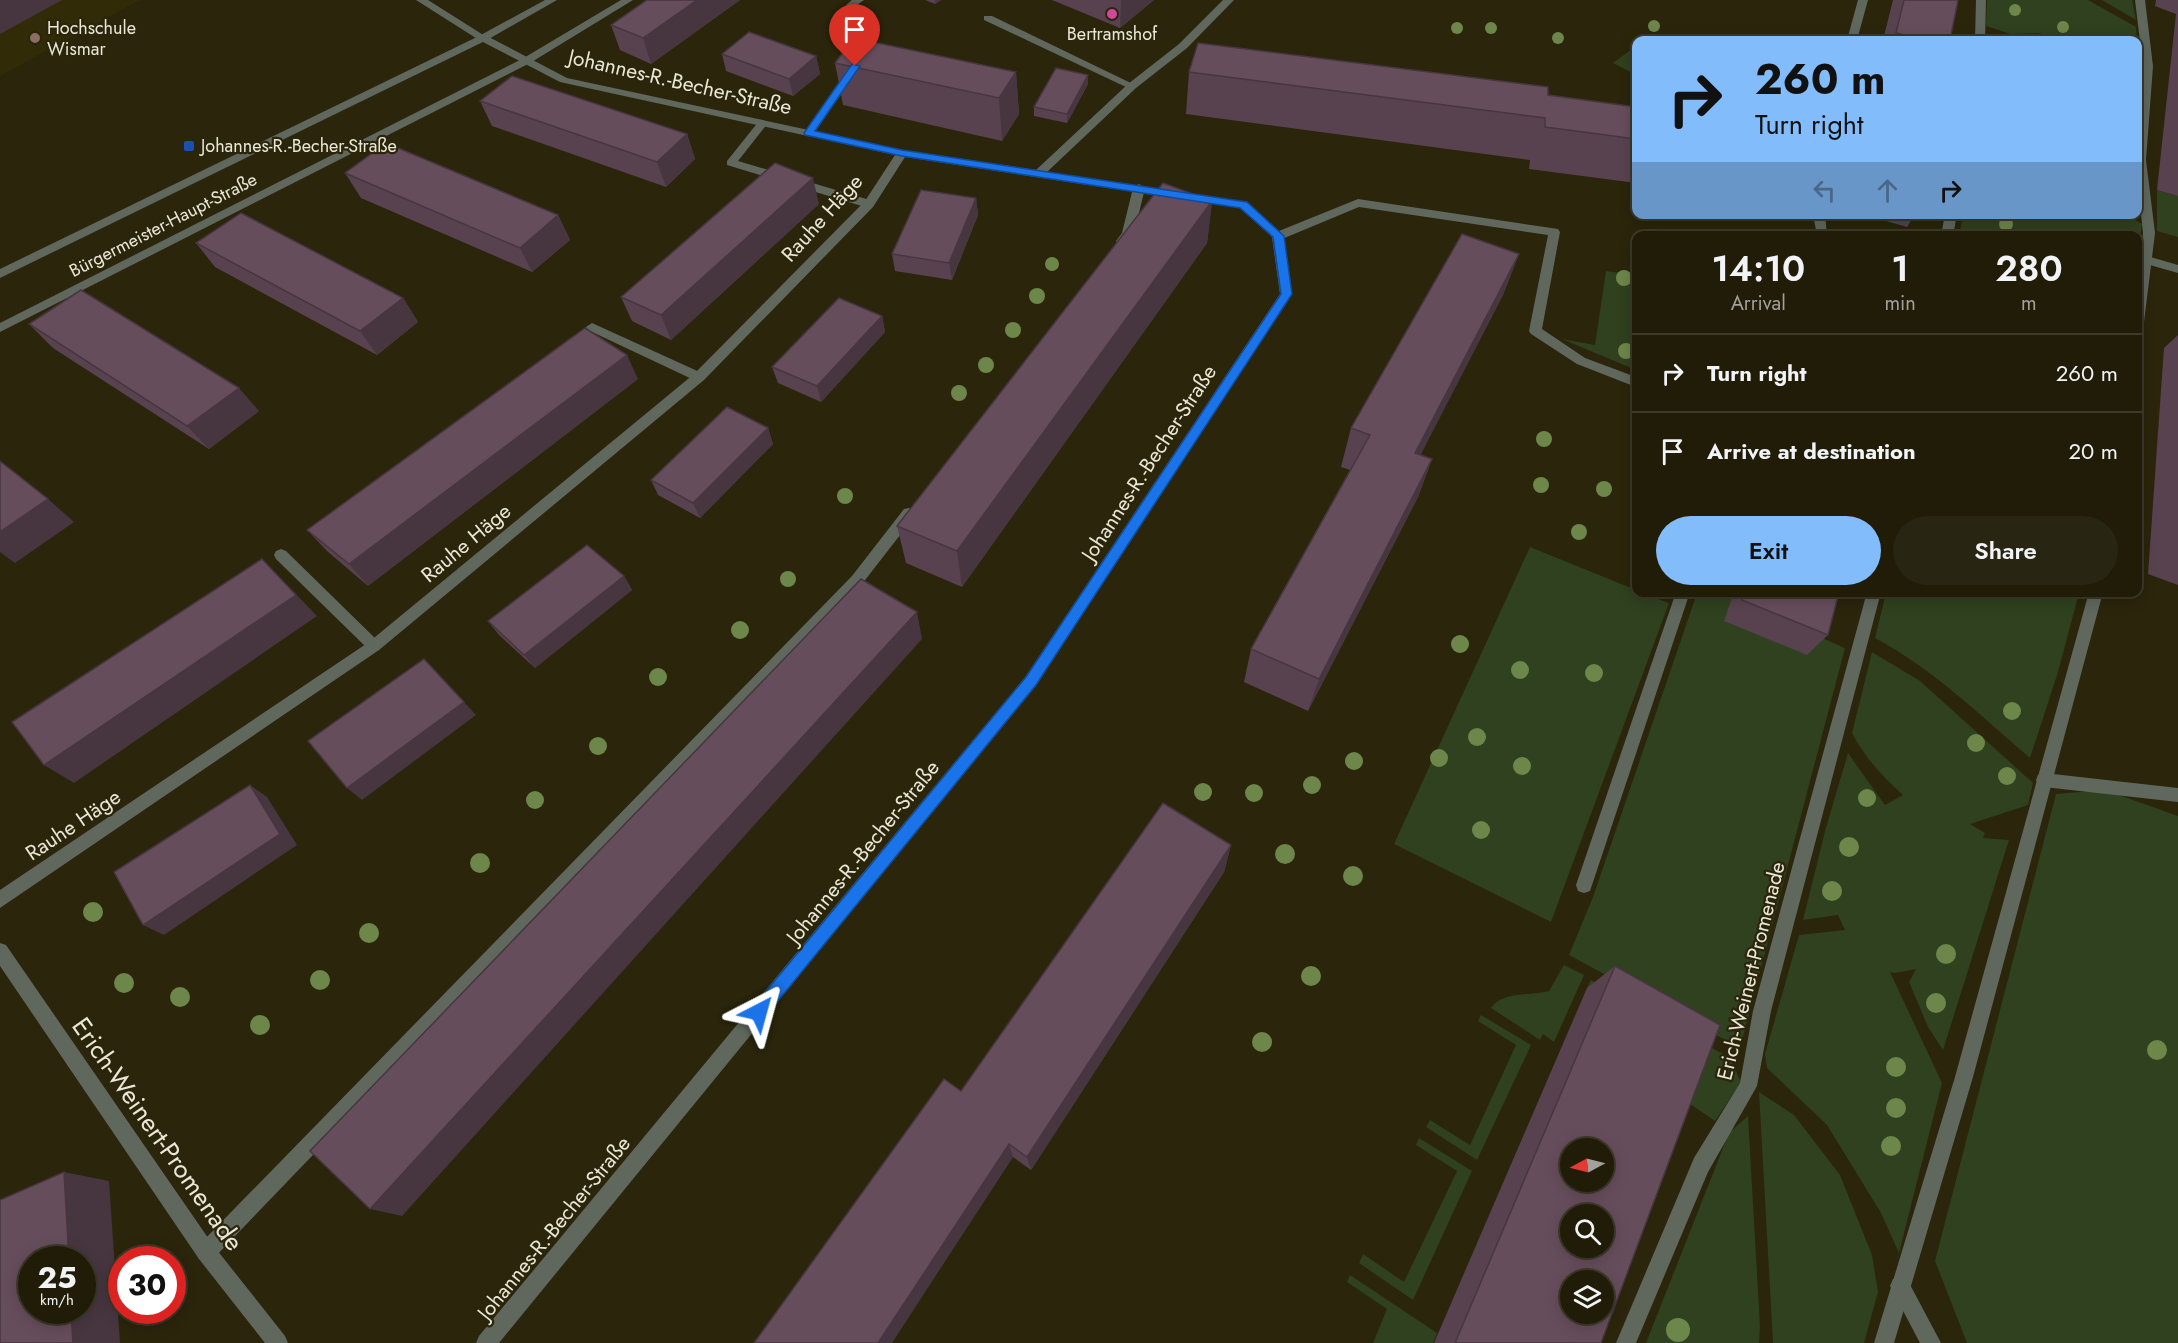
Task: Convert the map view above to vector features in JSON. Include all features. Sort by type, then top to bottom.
[{"type":"street","name":"Johannes-R.-Becher-Straße","points":[[421,0],[483,38],[564,80],[902,153],[1243,205],[1278,236],[1286,294],[1031,681],[486,1343]]},
{"type":"street","name":"Bürgermeister-Haupt-Straße","points":[[0,274],[483,38],[552,0]]},
{"type":"street","name":"Bürgermeister-Haupt-Straße","points":[[0,328],[526,62],[628,0]]},
{"type":"street","points":[[1038,174],[1132,86],[1183,46],[1229,0]]},
{"type":"street","points":[[1853,36],[1863,0]]},
{"type":"street","points":[[1980,36],[1982,0]]},
{"type":"street","points":[[2139,0],[2148,66],[2142,136]]},
{"type":"street","points":[[988,18],[1132,86]]},
{"type":"street","points":[[809,133],[855,66],[866,69]]},
{"type":"street","points":[[764,123],[731,163],[869,204]]},
{"type":"street","name":"Rauhe Häge","points":[[0,900],[374,646],[699,377],[869,204],[902,153]]},
{"type":"street","points":[[2142,176],[2149,232],[2142,294]]},
{"type":"street","points":[[1113,252],[1128,234],[1140,188]]},
{"type":"street","points":[[1278,236],[1358,203],[1554,232],[1535,331],[1581,361],[1632,380]]},
{"type":"street","points":[[2147,260],[2178,269]]},
{"type":"street","points":[[592,327],[699,377]]},
{"type":"street","points":[[206,1252],[857,580],[915,505]]},
{"type":"street","points":[[281,555],[374,646]]},
{"type":"street","points":[[1584,885],[1681,597]]},
{"type":"street","name":"Erich-Weinert-Promenade","points":[[1626,1343],[1701,1166],[1748,1086],[1762,1011],[1873,597]]},
{"type":"street","points":[[1884,1343],[1964,1077],[2095,597]]},
{"type":"street","points":[[2044,780],[2178,795]]},
{"type":"street","name":"Erich-Weinert-Promenade","points":[[0,951],[206,1252],[278,1343]]},
{"type":"street","points":[[1900,1286],[1931,1343]]},
{"type":"shaded area","name":"Hochschule Wismar","points":[[0,0],[140,0],[0,76]]},
{"type":"green space","points":[[1987,0],[2088,0],[2136,27],[2137,36],[2011,34],[1986,26]]},
{"type":"green space","points":[[2102,0],[2132,0],[2136,20]]},
{"type":"green space","points":[[1632,49],[1632,73],[1613,63]]},
{"type":"green space","points":[[2157,190],[2178,196],[2178,237],[2157,231]]},
{"type":"green space","points":[[1962,219],[2134,219],[2142,224],[2141,231],[1960,231]]},
{"type":"green space","points":[[1606,271],[1632,274],[1632,368],[1562,339],[1595,345]]},
{"type":"green space","points":[[1530,547],[1632,588],[1632,597],[1653,597],[1669,603],[1551,922],[1394,844]]},
{"type":"green space","points":[[1696,597],[1742,597],[1845,648],[1740,1048],[1569,955],[1593,897]]},
{"type":"green space","points":[[1885,597],[2078,597],[2058,672],[2030,758],[1937,679],[1875,638]]},
{"type":"green space","points":[[1872,652],[1920,681],[2033,783],[2028,805],[1970,824],[1985,833],[1983,838],[2009,840],[1943,1050],[1928,1027],[1909,982],[1916,969],[1890,972],[1942,1083],[1899,1253],[1881,1213],[1827,1125],[1767,1068],[1765,1054],[1799,935],[1845,930],[1838,915],[1803,920],[1825,831],[1848,753],[1885,805],[1903,795],[1874,766],[1852,733]]},
{"type":"green space","points":[[2105,790],[2178,816],[2178,1343],[1967,1343],[1935,1261],[2056,794]]},
{"type":"green space","points":[[1564,965],[1584,975],[1554,1042],[1543,1034],[1540,1040],[1491,1008],[1509,996],[1549,991]]},
{"type":"green space","points":[[1591,980],[1730,1058],[1741,1082],[1715,1121],[1668,1089],[1587,988]]},
{"type":"green space","points":[[1481,1015],[1531,1045],[1477,1160],[1426,1127],[1430,1120],[1470,1145],[1516,1045],[1478,1021]]},
{"type":"green space","points":[[1759,1092],[1794,1115],[1840,1175],[1872,1255],[1878,1292],[1864,1343],[1773,1343]]},
{"type":"green space","points":[[1748,1116],[1760,1326],[1759,1343],[1646,1343],[1729,1133]]},
{"type":"green space","points":[[1419,1138],[1472,1171],[1413,1300],[1359,1263],[1363,1254],[1404,1282],[1457,1171],[1416,1145]]},
{"type":"green space","points":[[1350,1275],[1437,1333],[1433,1343],[1373,1343],[1387,1309],[1347,1282]]},
{"type":"building","points":[[647,0],[697,0],[643,38],[611,25]]},
{"type":"building","points":[[1904,0],[1958,0],[1951,36],[1901,36],[1901,34],[1896,33]]},
{"type":"building","points":[[749,32],[816,56],[789,79],[722,54]]},
{"type":"building","points":[[854,38],[1016,72],[999,98],[835,63]]},
{"type":"building","points":[[1198,43],[1548,87],[1548,95],[1632,106],[1632,138],[1545,127],[1545,118],[1189,72]]},
{"type":"building","points":[[1056,68],[1088,75],[1067,114],[1034,107]]},
{"type":"building","points":[[512,76],[687,134],[657,162],[480,101]]},
{"type":"building","points":[[386,143],[558,215],[520,248],[345,173]]},
{"type":"building","points":[[775,163],[813,178],[661,315],[621,297]]},
{"type":"building","points":[[1163,183],[1212,201],[957,551],[897,526]]},
{"type":"building","points":[[921,190],[976,198],[949,263],[892,254]]},
{"type":"building","points":[[241,213],[403,298],[360,331],[196,243]]},
{"type":"building","points":[[1462,234],[1519,254],[1415,453],[1432,459],[1319,679],[1251,649],[1370,435],[1351,428]]},
{"type":"building","points":[[81,290],[239,388],[187,426],[29,324]]},
{"type":"building","points":[[839,298],[882,316],[817,386],[772,367]]},
{"type":"building","points":[[585,328],[627,355],[349,564],[307,530]]},
{"type":"building","points":[[727,407],[768,428],[693,503],[651,480]]},
{"type":"building","points":[[0,461],[48,499],[0,532]]},
{"type":"building","points":[[587,545],[624,576],[524,655],[488,621]]},
{"type":"building","points":[[262,559],[296,595],[44,765],[12,722]]},
{"type":"building","points":[[861,579],[917,612],[370,1209],[310,1151]]},
{"type":"building","points":[[1743,597],[1838,597],[1828,635],[1742,600]]},
{"type":"building","points":[[424,659],[464,702],[347,788],[308,741]]},
{"type":"building","points":[[250,785],[280,834],[143,925],[114,872]]},
{"type":"building","points":[[1163,803],[1231,845],[1027,1157],[1009,1144],[878,1343],[754,1343],[944,1079],[961,1091]]},
{"type":"building","points":[[1615,966],[1720,1025],[1614,1308],[1614,1270],[1560,1270],[1560,1324],[1608,1324],[1601,1343],[1455,1343]]},
{"type":"building","points":[[64,1172],[68,1246],[18,1246],[18,1324],[72,1324],[73,1343],[0,1343],[0,1200]]},
{"type":"place","name":"Bertramshof","points":[[1112,14]]},
{"type":"place","name":"Hochschule Wismar","points":[[35,38]]},
{"type":"place","name":"Johannes-R.-Becher-Straße","points":[[189,146]]},
{"type":"route","points":[[759,1012],[1031,681],[1286,294],[1278,236],[1243,205],[902,153],[809,133],[855,66]]}]
